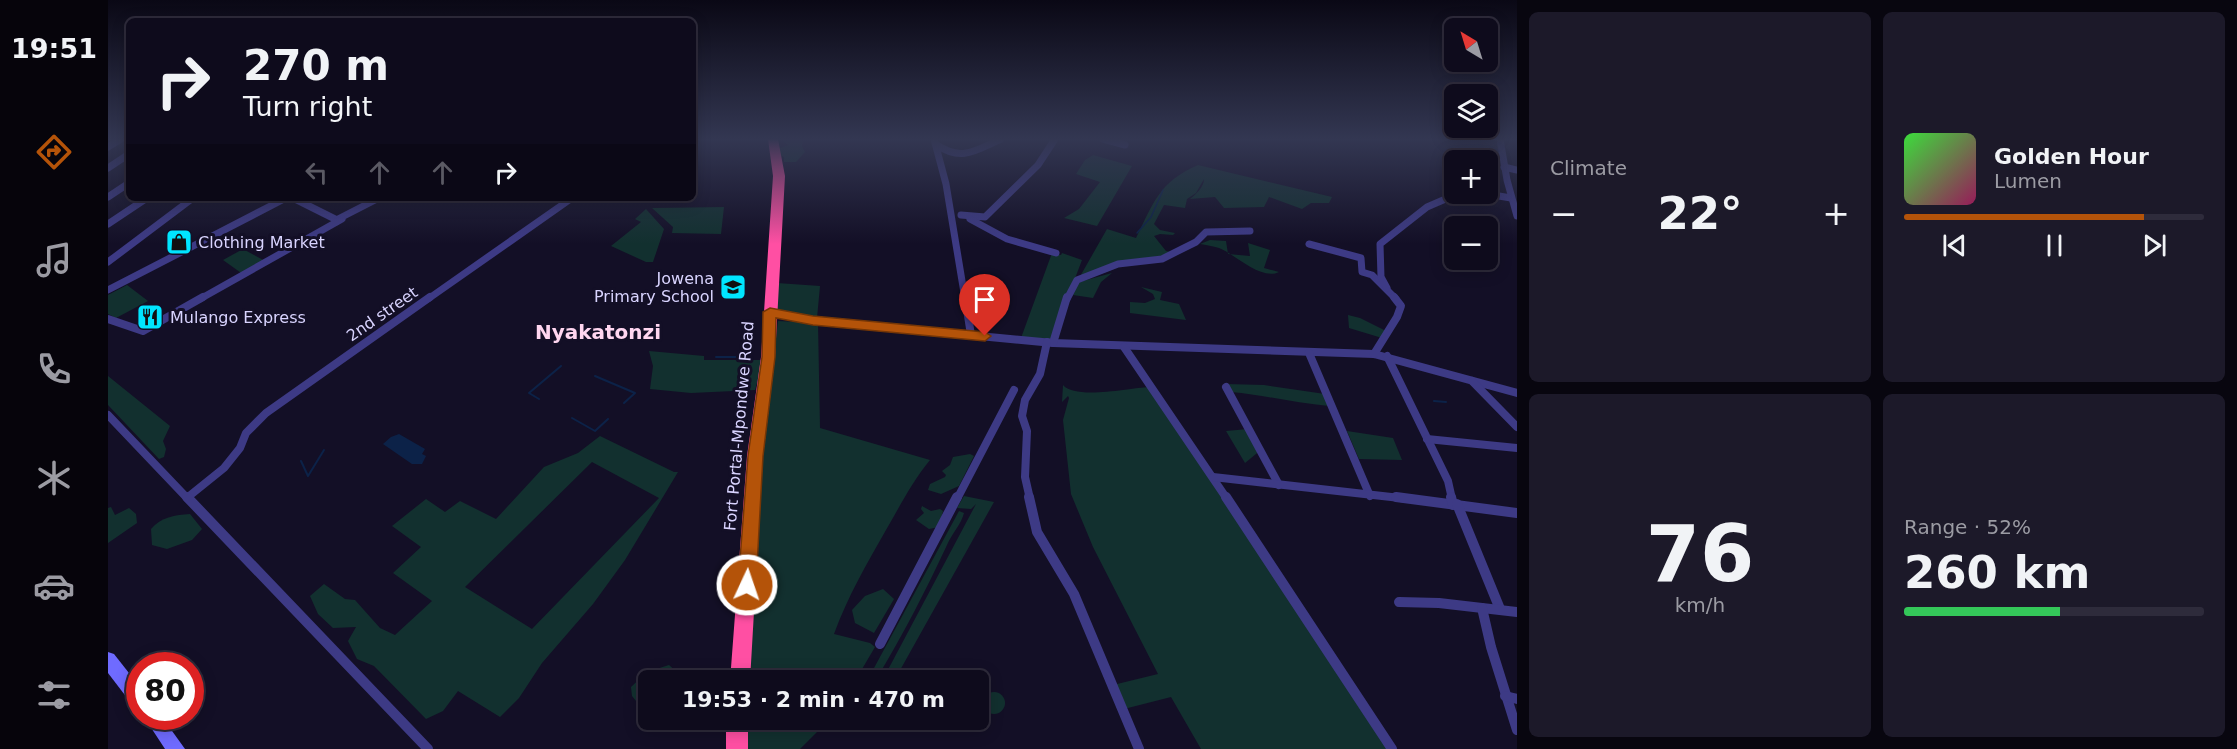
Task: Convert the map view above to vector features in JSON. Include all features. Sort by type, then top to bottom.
[{"type":"highway","name":"Fort Portal-Mpondwe Road","points":[[741,670],[755,456],[768,357],[779,174]]},
{"type":"highway","points":[[737,730],[737,749]]},
{"type":"street","points":[[943,174],[951,210],[971,335]]},
{"type":"street","points":[[961,215],[985,217],[1029,174]]},
{"type":"street","points":[[1506,174],[1517,216]]},
{"type":"street","points":[[108,197],[126,185]]},
{"type":"street","points":[[1498,196],[1511,198]]},
{"type":"street","points":[[1374,354],[1401,306],[1382,283],[1380,244],[1423,209],[1444,197]]},
{"type":"street","points":[[108,224],[142,201]]},
{"type":"street","points":[[108,262],[189,201]]},
{"type":"street","points":[[108,290],[280,201]]},
{"type":"street","points":[[299,201],[338,220]]},
{"type":"street","points":[[108,319],[143,331],[374,201]]},
{"type":"street","name":"2nd street","points":[[188,497],[224,468],[240,448],[246,433],[266,413],[568,201]]},
{"type":"street","points":[[951,210],[1007,239],[1056,253]]},
{"type":"street","points":[[1139,749],[1074,594],[1037,532],[1025,477],[1026,431],[1022,416],[1025,401],[1040,374],[1065,303],[1077,280],[1118,264],[1162,259],[1196,242],[1206,232],[1250,231]]},
{"type":"street","points":[[1309,244],[1361,258],[1362,272],[1372,275],[1378,285],[1389,291]]},
{"type":"street","points":[[770,312],[813,320],[1050,343],[1374,354],[1517,393]]},
{"type":"street","points":[[1124,347],[1213,477],[1392,749]]},
{"type":"street","points":[[1309,353],[1370,496]]},
{"type":"street","points":[[1387,356],[1448,481],[1455,504],[1500,609]]},
{"type":"street","points":[[1470,379],[1517,427]]},
{"type":"street","points":[[1226,387],[1234,406],[1271,465],[1279,485]]},
{"type":"street","points":[[880,644],[1014,390]]},
{"type":"street","points":[[1004,409],[1025,401]]},
{"type":"street","points":[[108,415],[428,749]]},
{"type":"street","points":[[1427,439],[1517,448]]},
{"type":"street","points":[[1213,477],[1517,513]]},
{"type":"street","points":[[1399,602],[1517,612]]},
{"type":"street","points":[[1482,608],[1511,698],[1517,730]]},
{"type":"street","points":[[109,666],[126,685]]},
{"type":"street","points":[[162,730],[176,749]]},
{"type":"green space","points":[[1076,174],[1127,174],[1097,226],[1064,218],[1079,209],[1100,182]]},
{"type":"green space","points":[[1182,174],[1235,174],[1332,197],[1329,203],[1311,203],[1302,209],[1269,197],[1264,207],[1224,208],[1215,197],[1190,199],[1197,193],[1201,188],[1204,179],[1196,193],[1187,199],[1185,208],[1164,205],[1154,224],[1160,230],[1175,233],[1154,236],[1166,251],[1175,253],[1137,260],[1078,280],[1107,229],[1136,238],[1159,194]]},
{"type":"green space","points":[[724,207],[721,234],[672,233],[673,227],[652,208]]},
{"type":"green space","points":[[646,209],[664,229],[653,262],[646,262],[611,246],[641,222],[635,219]]},
{"type":"green space","points":[[1210,240],[1226,241],[1228,253],[1219,248],[1200,244]]},
{"type":"green space","points":[[1248,243],[1270,250],[1264,268],[1279,272],[1264,273],[1230,254],[1250,256]]},
{"type":"green space","points":[[243,249],[265,261],[244,275],[223,260]]},
{"type":"green space","points":[[1052,253],[1061,255],[1062,253],[1082,260],[1052,339],[1021,338]]},
{"type":"green space","points":[[1112,273],[1101,282],[1093,298],[1073,295],[1079,282]]},
{"type":"green space","points":[[777,283],[820,286],[817,318],[776,310]]},
{"type":"green space","points":[[127,285],[148,301],[116,318],[108,314],[108,295]]},
{"type":"green space","points":[[1141,287],[1162,292],[1160,300],[1179,304],[1186,320],[1130,313],[1130,302],[1145,303],[1155,299],[1153,294]]},
{"type":"green space","points":[[1348,315],[1360,318],[1386,331],[1382,338],[1349,328]]},
{"type":"green space","points":[[778,321],[818,323],[820,428],[930,460],[906,494],[864,568],[834,634],[870,643],[875,647],[861,670],[747,670],[765,433]]},
{"type":"green space","points":[[649,351],[704,356],[704,360],[763,360],[755,390],[691,393],[650,389],[653,366]]},
{"type":"green space","points":[[108,376],[170,426],[163,441],[166,449],[164,457],[159,459],[108,405]]},
{"type":"green space","points":[[1226,384],[1264,385],[1325,394],[1329,406],[1231,392]]},
{"type":"green space","points":[[1063,385],[1079,392],[1149,387],[1390,749],[1201,749],[1171,697],[1124,709],[1113,685],[1158,674],[1093,547],[1071,494],[1063,420],[1069,398],[1068,396],[1062,402]]},
{"type":"green space","points":[[1248,429],[1262,449],[1245,463],[1226,431]]},
{"type":"green space","points":[[1347,431],[1393,438],[1402,460],[1359,459]]},
{"type":"green space","points":[[600,436],[678,472],[625,560],[593,604],[542,663],[519,698],[500,717],[458,691],[443,711],[426,719],[374,666],[357,659],[348,641],[356,627],[333,628],[318,614],[310,596],[324,584],[345,599],[355,600],[380,628],[395,635],[432,601],[393,573],[421,547],[392,526],[426,499],[445,512],[460,501],[496,519],[544,467],[578,453]],"holes":[[[592,462],[659,498],[532,629],[465,587]]]},
{"type":"green space","points":[[970,454],[974,456],[959,486],[941,494],[928,490],[930,484],[945,477],[942,471],[950,465],[953,457]]},
{"type":"green space","points":[[964,496],[994,502],[900,670],[888,670],[976,504],[971,509],[957,508]]},
{"type":"green space","points":[[922,506],[931,511],[940,509],[943,511],[939,527],[929,529],[916,520],[924,513]]},
{"type":"green space","points":[[111,507],[115,515],[129,508],[136,514],[137,523],[108,543],[108,508]]},
{"type":"green space","points":[[959,511],[964,513],[904,631],[881,670],[873,670]]},
{"type":"green space","points":[[190,514],[202,529],[192,540],[167,549],[152,545],[151,529],[155,525],[169,517]]},
{"type":"green space","points":[[883,589],[894,599],[874,633],[855,623],[852,610],[865,596]]},
{"type":"green space","points":[[669,665],[674,670],[653,670]]},
{"type":"green space","points":[[638,680],[638,703],[632,696],[631,687]]},
{"type":"green space","points":[[998,692],[1005,699],[1005,707],[1002,711],[998,714],[989,713],[989,693]]},
{"type":"green space","points":[[744,730],[819,730],[800,749],[743,749]]},
{"type":"water","points":[[399,434],[425,449],[422,454],[426,456],[422,464],[412,464],[383,444]]},
{"type":"waterway","points":[[1137,233],[1151,217],[1163,190]]},
{"type":"waterway","points":[[716,357],[745,357]]},
{"type":"waterway","points":[[539,399],[529,393],[561,366]]},
{"type":"waterway","points":[[595,376],[635,393],[624,403]]},
{"type":"waterway","points":[[1434,401],[1446,402]]},
{"type":"waterway","points":[[572,418],[595,431],[608,419]]},
{"type":"waterway","points":[[301,461],[308,476],[324,450]]},
{"type":"place","name":"Clothing Market","points":[[179,242]]},
{"type":"place","name":"Jowena Primary School","points":[[733,287]]},
{"type":"place","name":"Mulango Express","points":[[150,317]]},
{"type":"district","name":"Nyakatonzi","points":[[598,332]]},
{"type":"route","points":[[747,585],[755,456],[768,357],[770,312],[813,320],[985,336]]}]
